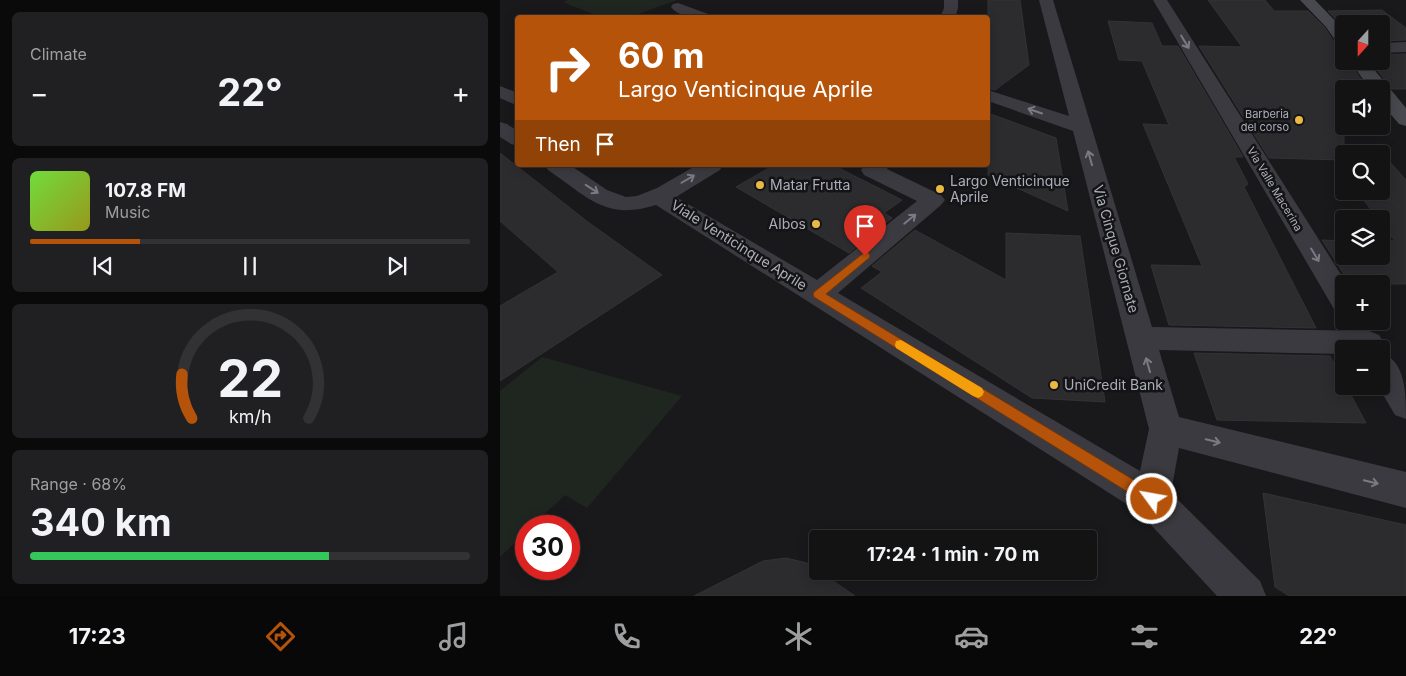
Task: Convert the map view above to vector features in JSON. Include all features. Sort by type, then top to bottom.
[{"type":"main road","points":[[1307,0],[1335,30]]},
{"type":"main road","points":[[1365,70],[1372,80]]},
{"type":"main road","points":[[1390,102],[1406,120]]},
{"type":"street","points":[[949,15],[951,0]]},
{"type":"street","name":"Via Cinque Giornate","points":[[1046,0],[1166,429],[1152,499]]},
{"type":"street","name":"Via Valle Macerina","points":[[1160,0],[1335,287]]},
{"type":"street","points":[[678,7],[698,15]]},
{"type":"street","points":[[1390,48],[1406,47]]},
{"type":"street","points":[[500,91],[515,99]]},
{"type":"street","points":[[990,96],[1081,127]]},
{"type":"street","points":[[500,128],[515,138]]},
{"type":"street","points":[[559,167],[610,200],[630,205],[646,202],[709,167]]},
{"type":"street","points":[[818,294],[933,200],[872,170],[876,167]]},
{"type":"street","name":"Viale Venticinque Aprile","points":[[658,196],[1152,499],[1245,596]]},
{"type":"street","points":[[1140,338],[1335,343]]},
{"type":"street","points":[[1390,379],[1406,405]]},
{"type":"street","points":[[1166,429],[1406,490]]},
{"type":"shaded area","points":[[568,0],[677,0],[635,15],[595,15],[563,2]]},
{"type":"shaded area","points":[[542,357],[682,396],[587,508],[565,495],[544,515],[515,515],[515,543],[500,557],[500,391]]},
{"type":"building","points":[[988,0],[1020,0],[1029,65],[995,90],[990,89],[990,15],[988,15]]},
{"type":"building","points":[[1208,0],[1265,0],[1274,11],[1308,11],[1325,28],[1335,43],[1335,70],[1354,70],[1362,80],[1335,80],[1335,135],[1344,135],[1344,145],[1335,145],[1335,160],[1269,158],[1199,46],[1242,47]]},
{"type":"building","points":[[1382,10],[1389,15],[1335,15],[1335,18],[1328,11]]},
{"type":"building","points":[[1390,16],[1406,28],[1406,40],[1390,41]]},
{"type":"building","points":[[1108,21],[1152,23],[1162,46],[1178,46],[1243,157],[1234,157],[1248,184],[1244,187],[1316,328],[1169,325],[1151,265],[1202,266],[1143,124],[1169,125],[1142,61],[1119,60]]},
{"type":"building","points":[[1406,54],[1406,89],[1392,89],[1390,80],[1385,80],[1377,70],[1390,70],[1390,55]]},
{"type":"building","points":[[990,114],[1056,138],[1068,211],[988,175],[988,167],[990,167]]},
{"type":"building","points":[[500,153],[515,165],[515,167],[518,167],[588,222],[662,275],[500,381],[500,306],[558,272],[500,221]]},
{"type":"building","points":[[1390,162],[1406,180],[1406,284],[1390,284],[1390,275],[1344,275],[1338,265],[1390,265],[1390,241],[1395,241],[1390,235],[1390,210],[1371,210],[1364,200],[1390,200]]},
{"type":"building","points":[[771,167],[837,167],[902,200],[884,213],[892,218],[849,253],[736,187]]},
{"type":"building","points":[[915,230],[1006,280],[1006,233],[1080,236],[1105,402],[1032,398],[861,288],[882,272],[872,266]]},
{"type":"building","points":[[1322,240],[1335,241],[1335,260]]},
{"type":"building","points":[[1194,353],[1330,356],[1335,365],[1335,395],[1351,395],[1366,423],[1217,420]]},
{"type":"building","points":[[1263,493],[1406,525],[1406,596],[1289,596],[1275,587]]},
{"type":"building","points":[[786,558],[807,563],[809,564],[809,580],[832,580],[855,596],[694,596],[763,561]]},
{"type":"slow traffic","points":[[901,345],[978,392]]},
{"type":"place","name":"Barberia del corso","points":[[1299,120]]},
{"type":"place","name":"Matar Frutta","points":[[760,185]]},
{"type":"place","name":"Largo Venticinque Aprile","points":[[940,189]]},
{"type":"place","name":"Albos","points":[[816,224]]},
{"type":"place","name":"UniCredit Bank","points":[[1054,385]]},
{"type":"route","points":[[865,256],[818,294],[1152,499]]}]
